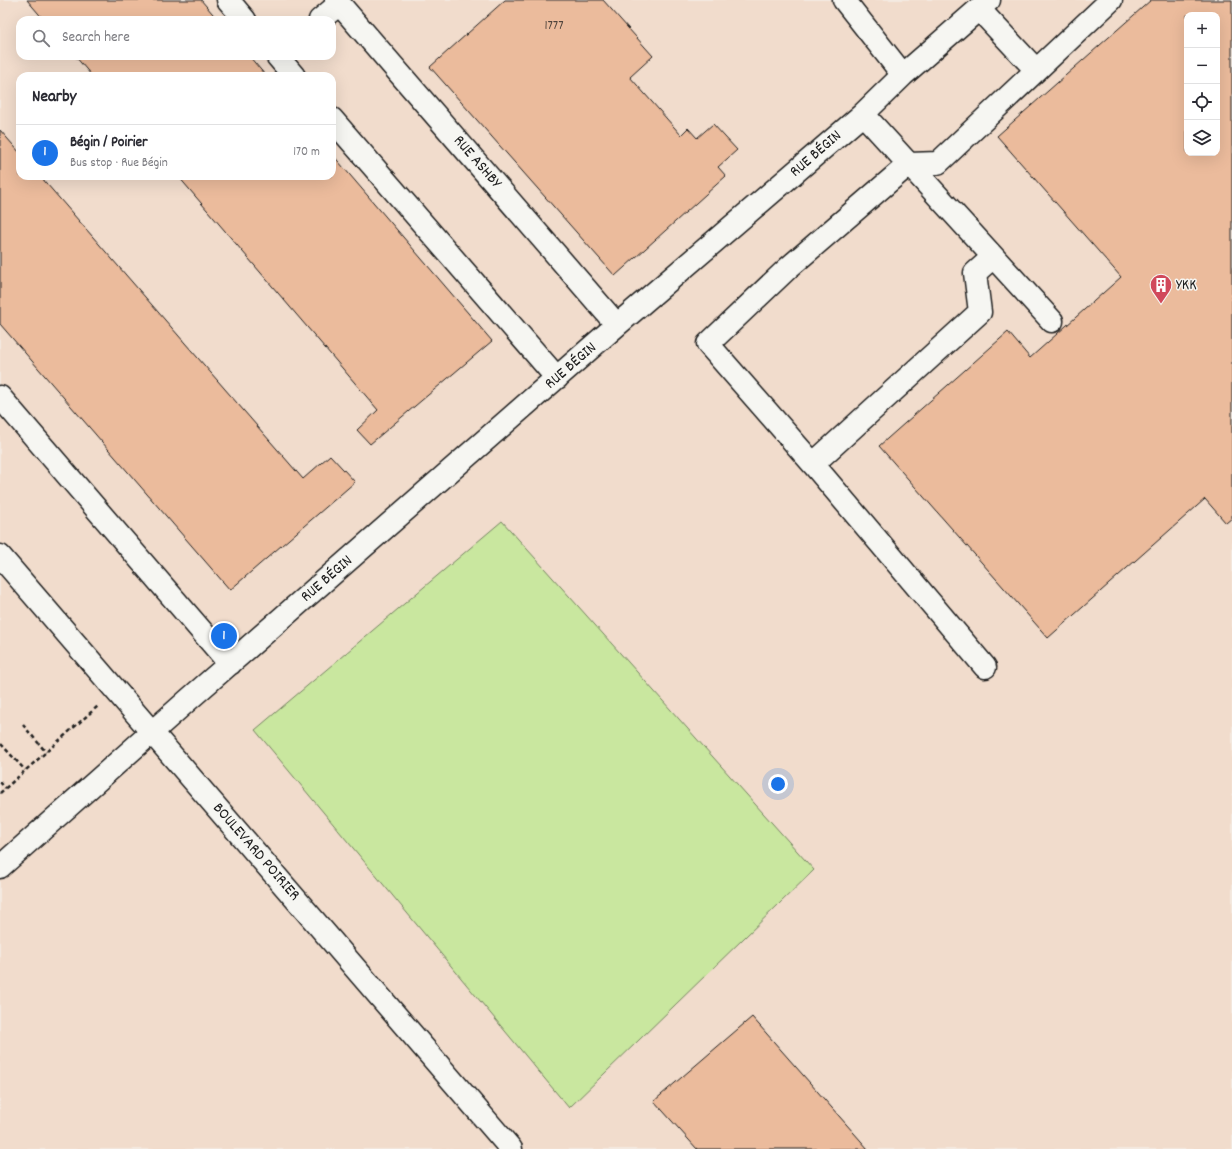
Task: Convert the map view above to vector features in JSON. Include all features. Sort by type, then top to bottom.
[{"type":"street","points":[[228,0],[242,16]]},
{"type":"street","points":[[844,0],[903,75]]},
{"type":"street","points":[[985,667],[813,464],[708,344],[787,269],[909,164],[938,163],[1111,0]]},
{"type":"street","points":[[324,16],[337,2]]},
{"type":"street","name":"RUE ASHBY","points":[[337,2],[617,325]]},
{"type":"street","points":[[984,4],[1036,70]]},
{"type":"street","name":"RUE BÉGIN","points":[[0,867],[617,325],[863,114],[903,75],[984,4]]},
{"type":"street","points":[[280,60],[291,72]]},
{"type":"street","points":[[863,114],[1052,321]]},
{"type":"street","points":[[336,124],[557,378]]},
{"type":"street","points":[[813,464],[980,312],[975,272],[994,257]]},
{"type":"street","points":[[0,397],[230,664]]},
{"type":"street","name":"BOULEVARD POIRIER","points":[[0,556],[511,1149]]},
{"type":"path","points":[[0,793],[98,706]]},
{"type":"path","points":[[23,725],[46,752]]},
{"type":"path","points":[[1,744],[25,770]]},
{"type":"path","points":[[0,782],[5,788]]},
{"type":"shaded area","points":[[0,0],[1232,0],[1232,1149],[0,1149]]},
{"type":"green space","points":[[502,521],[814,870],[569,1108],[255,730]]},
{"type":"building","points":[[27,0],[201,0],[215,16],[41,16]]},
{"type":"building","points":[[505,0],[603,0],[653,56],[630,77],[681,135],[688,128],[697,138],[713,124],[737,150],[718,167],[726,176],[615,276],[430,67]]},
{"type":"building","name":"YKK","points":[[1151,0],[1232,0],[1232,518],[1226,523],[1205,499],[1048,638],[879,446],[1008,332],[1030,358],[1121,277],[997,136]]},
{"type":"building","points":[[78,60],[252,60],[263,72],[89,72]]},
{"type":"building","points":[[0,130],[16,148],[16,180],[43,180],[303,479],[330,455],[355,482],[230,590],[0,324]]},
{"type":"building","points":[[336,159],[492,341],[370,444],[357,430],[378,410],[181,180],[336,180]]},
{"type":"building","points":[[752,1017],[868,1149],[697,1149],[654,1101]]},
{"type":"place","name":"YKK","points":[[1161,304]]},
{"type":"place","name":"Bégin / Poirier","points":[[224,636]]}]
